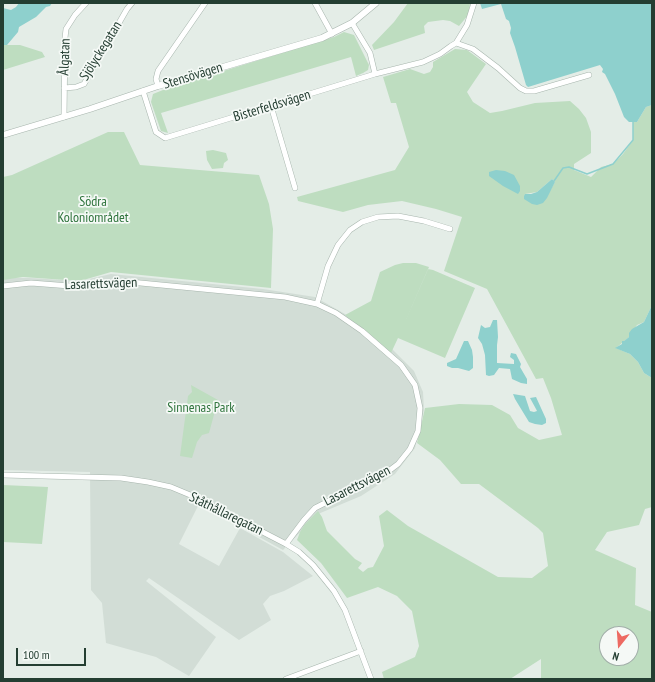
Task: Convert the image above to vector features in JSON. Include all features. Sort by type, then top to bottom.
[{"type":"street","name":"Ålgatan","points":[[64,117],[66,29],[75,15],[86,3]]},
{"type":"street","name":"Sjölyckegatan","points":[[64,88],[76,87],[84,84],[127,9],[132,3]]},
{"type":"street","points":[[158,86],[156,79],[158,71],[205,3]]},
{"type":"street","points":[[315,3],[332,34]]},
{"type":"street","name":"Stensövägen","points":[[3,135],[64,117],[158,86],[332,34],[352,23],[376,3]]},
{"type":"street","points":[[474,3],[467,25],[456,43],[473,49],[498,68],[520,88],[526,91],[534,91],[589,75]]},
{"type":"street","points":[[352,23],[370,52],[375,74]]},
{"type":"street","name":"Bisterfeldsvägen","points":[[143,91],[156,132],[165,138],[375,74],[423,62],[440,54],[456,43]]},
{"type":"street","points":[[271,106],[295,188]]},
{"type":"street","points":[[317,304],[328,266],[338,245],[350,230],[362,222],[378,217],[398,216],[424,221],[450,229]]},
{"type":"street","name":"Lasarettsvägen","points":[[3,286],[31,283],[83,287],[112,282],[137,282],[285,297],[317,304],[336,313],[362,331],[401,365],[415,385],[420,408],[418,431],[412,444],[398,464],[390,470],[315,508],[286,544]]},
{"type":"street","name":"Ståthållaregatan","points":[[3,475],[121,478],[164,486],[195,498],[286,544],[299,552],[313,565],[334,591],[345,610],[371,679]]},
{"type":"street","points":[[286,679],[362,652]]},
{"type":"street","points":[[303,672],[305,679]]},
{"type":"shaded area","points":[[111,274],[263,289],[315,297],[359,322],[391,348],[414,371],[423,392],[424,410],[415,448],[395,474],[361,496],[318,514],[283,550],[199,504],[179,544],[219,566],[240,528],[283,552],[313,576],[284,591],[270,596],[263,604],[271,620],[239,640],[149,578],[146,581],[216,637],[189,676],[156,657],[106,643],[102,603],[91,590],[90,472],[3,470],[3,279],[29,278],[80,281]]},
{"type":"green space","points":[[408,3],[470,3],[469,14],[459,26],[450,21],[443,20],[428,22],[424,26],[425,33],[374,50],[372,45],[394,22]]},
{"type":"green space","points":[[344,32],[354,35],[369,65],[368,70],[363,73],[356,76],[351,57],[161,113],[168,133],[161,131],[151,102],[153,94],[168,88],[334,37]]},
{"type":"green space","points":[[3,45],[20,45],[42,52],[45,57],[3,70]]},
{"type":"green space","points":[[455,49],[467,50],[486,64],[467,92],[473,102],[490,113],[535,103],[570,101],[586,118],[591,132],[591,153],[574,164],[574,170],[591,177],[601,167],[613,164],[623,154],[633,140],[633,121],[637,122],[646,107],[652,105],[652,305],[644,322],[637,325],[629,337],[616,348],[630,354],[638,362],[644,373],[652,378],[652,507],[645,509],[639,525],[607,532],[595,550],[636,568],[635,605],[652,612],[652,679],[541,679],[541,659],[510,679],[384,679],[382,672],[415,657],[419,646],[412,611],[397,596],[378,587],[347,598],[321,563],[297,540],[305,524],[318,511],[327,531],[355,559],[362,563],[358,568],[363,572],[368,568],[373,567],[384,546],[379,516],[387,510],[408,526],[498,577],[532,578],[548,566],[543,533],[538,528],[479,484],[461,484],[440,460],[417,443],[425,408],[459,404],[492,405],[510,415],[518,428],[539,440],[562,435],[551,398],[543,378],[536,379],[487,289],[444,271],[462,217],[402,201],[368,205],[343,212],[298,201],[297,197],[395,170],[409,147],[396,103],[391,103],[383,77],[410,69],[424,74],[430,72],[433,67],[433,62]],"holes":[[[552,179],[555,182],[551,189],[524,199],[525,194],[537,192]]]},
{"type":"green space","name":"Södra Koloniområdet","points":[[108,132],[124,132],[140,165],[259,175],[269,204],[273,229],[271,288],[111,272],[80,281],[23,277],[3,280],[3,177],[12,175]]},
{"type":"green space","points":[[213,150],[226,153],[228,160],[224,163],[223,168],[212,169],[207,160],[206,151]]},
{"type":"green space","points":[[403,263],[416,263],[429,267],[428,269],[475,288],[445,358],[398,338],[391,353],[345,315],[371,301],[380,272]]},
{"type":"green space","name":"Sinnenas Park","points":[[191,385],[218,400],[209,433],[202,435],[197,442],[192,458],[180,456],[188,396],[192,392]]},
{"type":"green space","points":[[3,485],[48,487],[42,544],[3,542]]},
{"type":"water","points":[[19,3],[52,3],[36,17],[19,27],[18,32],[7,45],[3,45],[3,8],[11,10]]},
{"type":"water","points":[[480,3],[652,3],[652,105],[646,107],[637,122],[629,122],[624,117],[615,94],[605,74],[602,72],[603,69],[600,65],[528,87],[526,85],[510,33],[511,28],[509,21],[506,19],[501,4],[482,9]]},
{"type":"water","points":[[496,170],[505,171],[514,175],[520,186],[520,191],[518,194],[489,176],[489,172]]},
{"type":"water","points":[[552,179],[555,182],[543,203],[537,205],[532,204],[524,199],[525,194],[537,192]]},
{"type":"water","points":[[652,305],[652,378],[644,373],[638,362],[630,354],[615,348],[629,337],[629,333],[632,329],[644,322]]},
{"type":"water","points":[[493,320],[497,320],[497,363],[514,364],[514,360],[510,357],[511,353],[516,354],[521,364],[520,367],[527,379],[527,384],[512,379],[510,369],[499,368],[494,375],[486,375],[485,355],[482,344],[478,338],[481,325],[485,328],[490,327]]},
{"type":"water","points":[[464,341],[468,341],[472,350],[473,368],[469,371],[447,366],[447,363],[456,359]]},
{"type":"water","points":[[513,394],[525,396],[530,411],[534,412],[537,411],[530,398],[536,397],[546,419],[546,423],[542,425],[529,422]]},
{"type":"waterway","points":[[554,181],[563,168],[569,167],[587,174],[613,164],[633,140],[633,121]]}]
